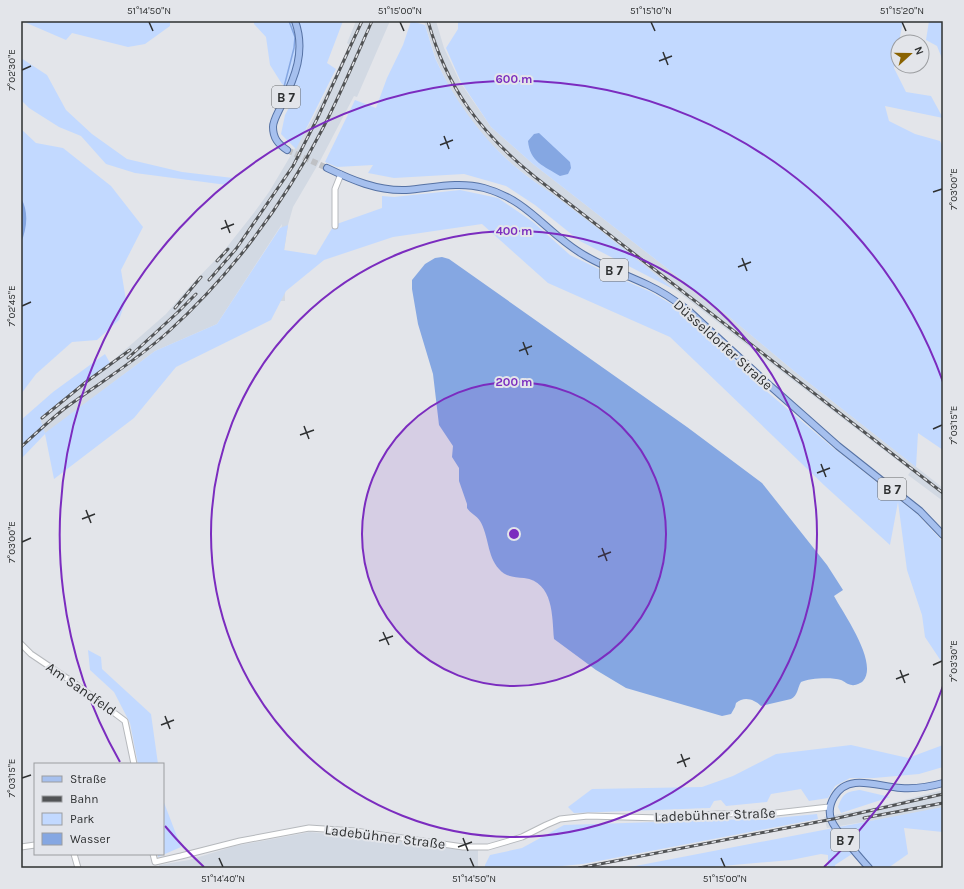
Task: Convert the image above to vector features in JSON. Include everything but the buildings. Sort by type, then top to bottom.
[{"type":"main road","name":"B 7","points":[[286,150],[278,144],[274,135],[273,125],[293,80],[298,62],[300,40],[295,21]]},
{"type":"main road","name":"Düsseldorfer Straße","points":[[327,168],[374,187],[394,190],[445,185],[472,186],[498,193],[526,208],[558,237],[584,256],[648,285],[676,301],[689,311],[838,446],[920,511],[943,535]]},
{"type":"main road","points":[[829,807],[838,791],[845,785],[854,782],[908,789],[943,783]]},
{"type":"main road","name":"B 7","points":[[829,807],[833,825],[869,868]]},
{"type":"street","points":[[335,226],[335,189],[341,174]]},
{"type":"street","name":"Am Sandfeld","points":[[21,644],[31,654],[77,685],[125,721],[134,763]]},
{"type":"street","name":"Ladebühner Straße","points":[[153,855],[155,862],[240,841],[309,828],[356,831],[463,847],[488,847],[522,837],[560,819],[588,816],[660,818],[717,814],[776,813],[829,807]]},
{"type":"street","points":[[21,847],[34,845]]},
{"type":"street","points":[[74,855],[78,868]]},
{"type":"shaded area","points":[[356,21],[390,21],[357,97],[354,96],[320,161],[293,207],[288,225],[284,251],[285,301],[279,301],[278,251],[282,224],[217,324],[155,351],[45,434],[40,418],[110,363],[166,314],[223,252],[253,214],[269,192],[313,118],[350,45],[347,43]]},
{"type":"shaded area","points":[[424,21],[436,21],[444,48],[460,82],[491,127],[533,164],[727,315],[794,371],[943,488],[943,501],[908,475],[911,471],[513,165],[488,141],[466,115],[448,85],[436,59]]},
{"type":"shaded area","points":[[943,790],[943,809],[827,828],[824,817],[877,807]]},
{"type":"shaded area","points":[[310,832],[478,850],[478,868],[160,868],[159,865],[189,860],[235,846]]},
{"type":"green space","points":[[22,21],[170,21],[170,26],[145,44],[128,47],[72,33],[66,40]]},
{"type":"green space","points":[[254,21],[343,21],[327,63],[336,69],[296,149],[281,134],[285,115],[296,94],[282,84],[270,65],[266,37],[254,24]]},
{"type":"green space","points":[[411,21],[425,25],[436,60],[451,89],[469,116],[500,153],[518,169],[591,223],[675,290],[580,241],[535,205],[506,186],[464,174],[394,178],[368,173],[373,165],[337,167],[325,162],[355,100],[376,108],[387,78],[403,45]]},
{"type":"green space","points":[[458,21],[903,21],[901,34],[890,34],[890,74],[897,74],[906,92],[931,96],[943,118],[885,106],[889,121],[915,134],[940,141],[943,148],[943,450],[918,433],[916,467],[794,371],[727,315],[533,164],[491,127],[461,82],[446,48],[458,29]]},
{"type":"green space","points":[[929,21],[943,21],[943,61],[937,46],[930,42],[930,34],[927,34]]},
{"type":"green space","points":[[21,58],[47,75],[66,110],[92,134],[127,159],[182,172],[233,178],[227,185],[135,173],[106,164],[81,136],[59,127],[29,108],[21,100]]},
{"type":"green space","points":[[21,129],[36,143],[63,148],[111,186],[143,227],[121,270],[126,300],[119,320],[97,340],[72,342],[36,374],[21,394]]},
{"type":"green space","points":[[460,190],[498,198],[533,222],[570,255],[651,292],[676,307],[701,327],[765,390],[832,447],[917,514],[943,542],[943,664],[925,637],[922,615],[907,570],[898,502],[890,545],[825,486],[670,337],[548,283],[482,224],[393,237],[324,260],[286,291],[271,320],[176,367],[134,418],[54,479],[45,434],[21,459],[21,420],[53,392],[105,354],[110,363],[40,418],[45,433],[155,351],[217,324],[280,228],[288,225],[284,250],[316,255],[334,225],[382,208],[382,196],[394,197]]},
{"type":"green space","points":[[88,650],[101,657],[102,669],[151,714],[158,763],[138,763],[130,723],[114,692],[90,670]]},
{"type":"green space","points":[[851,745],[908,758],[943,745],[943,767],[919,774],[874,778],[850,778],[835,786],[828,798],[809,801],[801,789],[771,794],[767,802],[726,806],[721,800],[714,801],[710,808],[574,813],[568,807],[592,789],[702,787],[733,776],[776,754]]},
{"type":"green space","points":[[860,790],[890,797],[841,813],[838,807],[843,796]]},
{"type":"green space","points":[[164,803],[181,847],[164,854]]},
{"type":"green space","points":[[943,807],[943,832],[904,828],[908,854],[888,868],[872,868],[852,854],[835,865],[835,868],[828,868],[828,855],[821,854],[791,860],[711,867],[625,868]]},
{"type":"green space","points":[[817,814],[818,819],[583,864],[541,868],[485,868],[490,855],[522,848],[564,825],[776,818]]},
{"type":"water","points":[[539,133],[570,162],[571,168],[568,174],[560,176],[543,166],[535,159],[529,148],[528,141],[534,134]]},
{"type":"water","points":[[21,198],[24,203],[26,220],[25,232],[21,243]]},
{"type":"water","points":[[442,257],[449,259],[687,427],[762,483],[827,565],[843,590],[834,596],[858,638],[863,651],[867,673],[863,681],[853,685],[832,678],[805,681],[801,682],[796,694],[791,699],[761,706],[752,700],[746,699],[736,703],[731,714],[722,716],[626,688],[596,670],[554,639],[550,602],[541,586],[534,581],[507,575],[501,572],[495,564],[480,521],[467,508],[459,481],[459,468],[452,457],[453,446],[439,425],[433,374],[418,324],[412,289],[412,280],[425,264],[435,258]]},
{"type":"waterway","points":[[284,87],[294,48],[295,37],[289,21]]},
{"type":"tunnel","points":[[287,150],[327,168]]},
{"type":"railway","points":[[209,280],[236,249],[293,166],[317,119],[362,21]]},
{"type":"railway","points":[[21,447],[64,409],[156,343],[191,310],[234,262],[273,210],[308,156],[336,102],[372,21]]},
{"type":"railway","points":[[428,21],[445,68],[456,89],[468,108],[498,144],[535,177],[943,493]]},
{"type":"railway","points":[[217,261],[228,249]]},
{"type":"railway","points":[[175,308],[201,277]]},
{"type":"railway","points":[[128,358],[196,294]]},
{"type":"railway","points":[[42,418],[86,382],[130,350]]},
{"type":"railway","points":[[579,868],[838,818],[943,794]]},
{"type":"railway","points":[[864,818],[943,803]]}]
